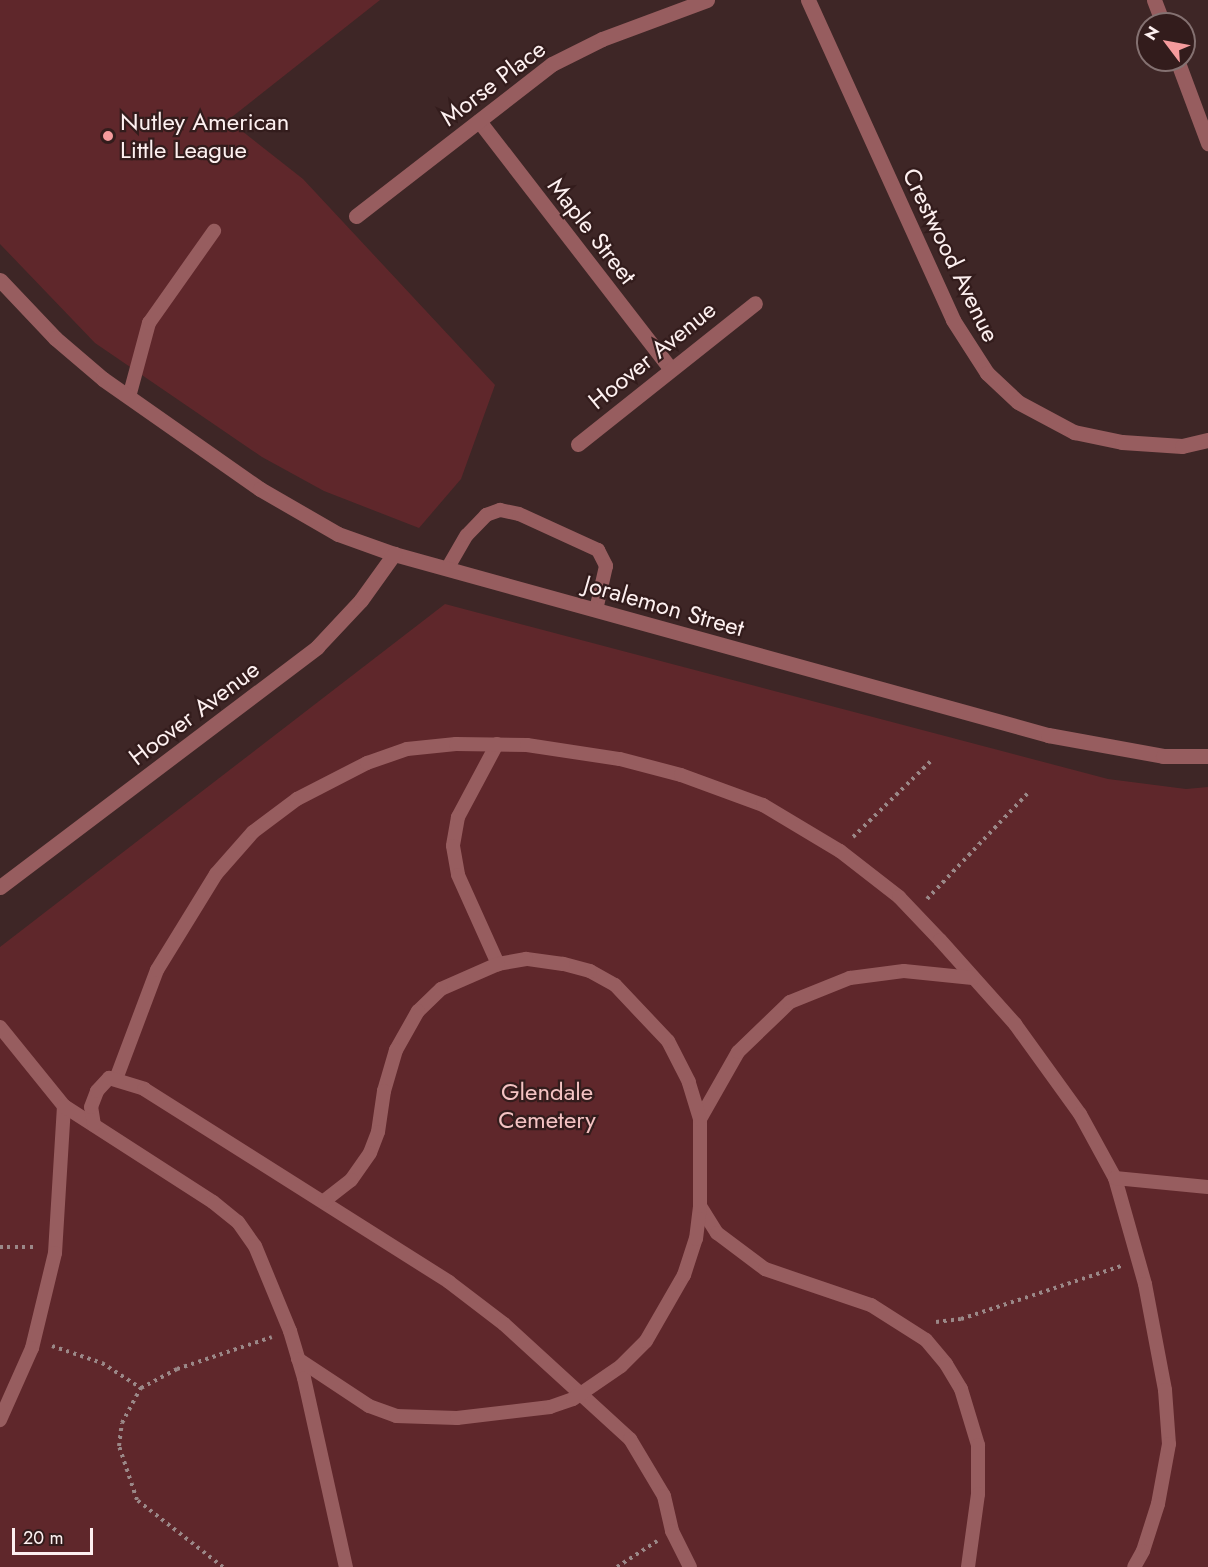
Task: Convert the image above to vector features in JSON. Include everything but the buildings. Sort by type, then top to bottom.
[{"type":"street","name":"Morse Place","points":[[356,216],[552,63],[602,39],[707,0]]},
{"type":"street","name":"Crestwood Avenue","points":[[808,0],[953,320],[987,374],[1018,402],[1074,432],[1122,442],[1182,446],[1208,441]]},
{"type":"street","points":[[1181,72],[1208,143]]},
{"type":"street","name":"Maple Street","points":[[479,121],[670,368]]},
{"type":"street","name":"Joralemon Street","points":[[0,280],[55,338],[129,397],[296,511],[338,534],[394,554],[1048,735],[1163,756],[1208,756]]},
{"type":"street","name":"Hoover Avenue","points":[[578,444],[670,368],[755,303]]},
{"type":"street","name":"Hoover Avenue","points":[[0,887],[317,648],[362,600],[394,554]]},
{"type":"lane","points":[[129,397],[149,323],[214,231]]},
{"type":"lane","points":[[447,568],[467,535],[486,515],[500,510],[519,514],[598,550],[606,566],[596,610]]},
{"type":"lane","points":[[497,744],[458,817],[453,846],[458,875],[498,964]]},
{"type":"lane","points":[[116,1079],[157,970],[185,918],[216,874],[253,832],[297,799],[367,763],[407,749],[497,744],[527,745],[620,759],[681,775],[763,805],[840,851],[914,912],[1015,1024],[1080,1113],[1115,1178],[1138,1260],[1165,1390],[1169,1444],[1158,1504],[1143,1551],[1134,1567]]},
{"type":"lane","points":[[298,1359],[369,1406],[396,1416],[457,1418],[550,1407],[580,1394],[621,1366],[664,1316],[690,1257],[700,1206],[700,1119],[689,1082],[668,1041],[615,985],[590,971],[563,964],[526,959],[498,964],[441,989],[418,1011],[396,1050],[384,1091],[378,1132],[370,1153],[351,1180],[325,1200]]},
{"type":"lane","points":[[700,1119],[738,1052],[790,1002],[850,978],[904,971],[973,978]]},
{"type":"lane","points":[[0,1027],[64,1106],[238,1222],[255,1246],[290,1331],[298,1359],[346,1567]]},
{"type":"lane","points":[[94,1125],[91,1107],[97,1091],[109,1078],[144,1089],[325,1200],[504,1324],[630,1439],[649,1466],[664,1496],[672,1532],[690,1567]]},
{"type":"lane","points":[[0,1420],[34,1340],[55,1248],[64,1106]]},
{"type":"lane","points":[[1115,1178],[1208,1187]]},
{"type":"lane","points":[[700,1206],[717,1233],[765,1269],[841,1293],[898,1321],[926,1340],[946,1364],[972,1417],[978,1445],[978,1494],[968,1567]]},
{"type":"path","points":[[840,851],[932,760]]},
{"type":"path","points":[[914,912],[1029,791]]},
{"type":"path","points":[[0,1247],[55,1248]]},
{"type":"path","points":[[898,1321],[917,1316],[944,1323],[961,1319],[1138,1260]]},
{"type":"path","points":[[223,1567],[137,1500],[128,1483],[119,1446],[122,1423],[141,1388],[177,1369],[290,1331]]},
{"type":"path","points":[[34,1340],[102,1363],[141,1388]]},
{"type":"path","points":[[617,1567],[672,1532]]},
{"type":"green space","points":[[0,0],[380,0],[228,120],[303,179],[495,385],[461,479],[419,528],[324,491],[262,457],[95,343],[0,244]]},
{"type":"green space","name":"Glendale Cemetery","points":[[445,604],[1108,779],[1186,789],[1208,787],[1208,1567],[0,1567],[0,947]]},
{"type":"place","name":"Nutley American Little League","points":[[108,136]]}]
